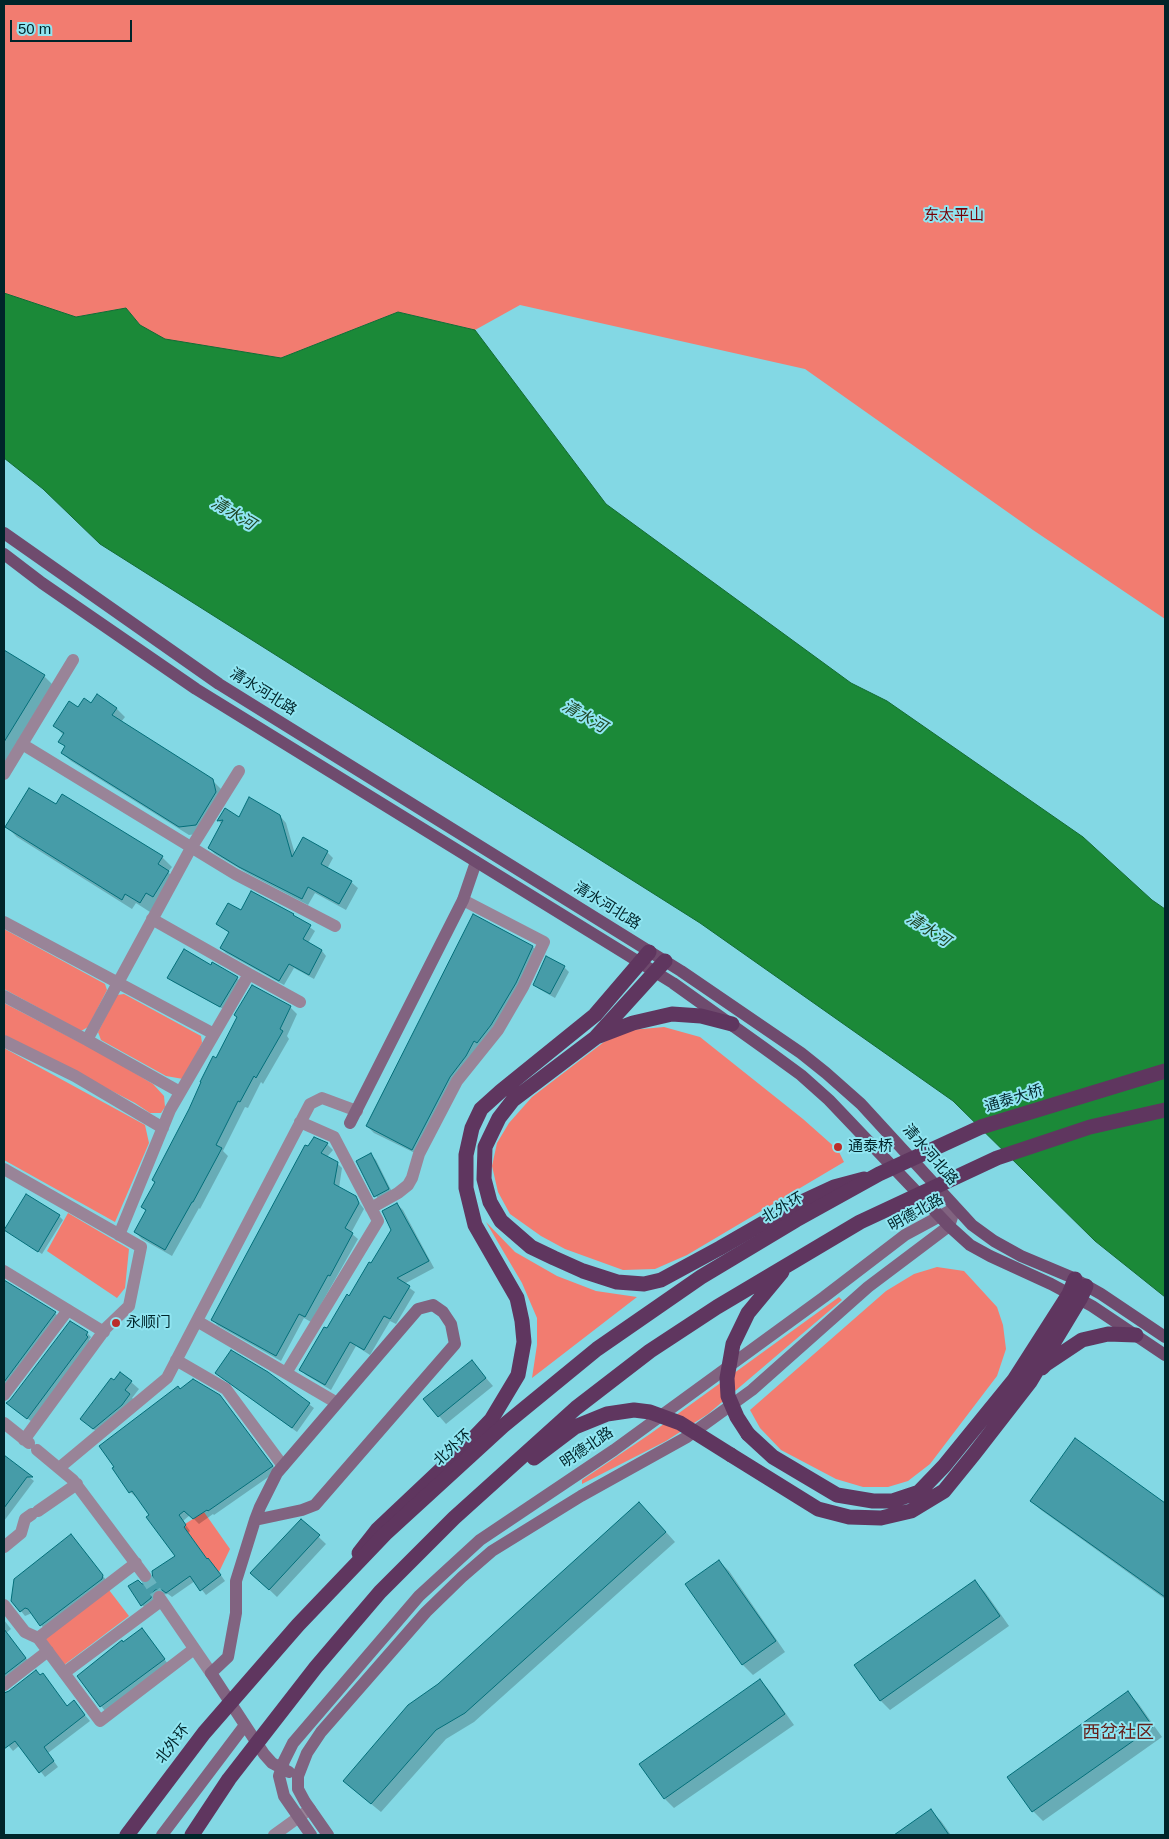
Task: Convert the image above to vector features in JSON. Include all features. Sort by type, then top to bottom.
[{"type":"highway","points":[[298,1624],[377,1530],[491,1420],[518,1375],[524,1342],[517,1298],[475,1225],[466,1188],[466,1155],[472,1128],[481,1109],[501,1090],[594,1015],[644,957]]},
{"type":"highway","points":[[660,967],[595,1038],[513,1100],[499,1118],[485,1147],[484,1179],[490,1202],[501,1220],[531,1247],[583,1272],[617,1282],[644,1284],[661,1280],[793,1206],[834,1187],[879,1174]]},
{"type":"highway","points":[[595,1038],[633,1022],[672,1014],[701,1016],[732,1024]]},
{"type":"highway","name":"通泰大桥","points":[[879,1174],[981,1128],[1165,1071]]},
{"type":"highway","points":[[192,1835],[229,1779],[316,1666],[380,1592],[454,1518],[576,1408],[650,1351],[716,1307],[860,1222],[997,1158],[1090,1127],[1165,1110]]},
{"type":"highway","name":"北外环","points":[[127,1835],[204,1733],[298,1624],[385,1534],[503,1426],[597,1349],[701,1277],[796,1220],[879,1174]]},
{"type":"highway","points":[[790,1264],[748,1313],[733,1344],[727,1378],[728,1396],[737,1418],[748,1434],[773,1457],[837,1495],[873,1501],[892,1501],[919,1492],[944,1466],[1014,1380],[1078,1289]]},
{"type":"highway","points":[[1030,1382],[1078,1289]]},
{"type":"highway","points":[[316,1666],[539,1453],[575,1427],[607,1414],[634,1410],[650,1412],[680,1423],[818,1509],[849,1517],[881,1518],[912,1511],[944,1491],[1046,1364],[1082,1340],[1108,1334],[1136,1335]]},
{"type":"main road","name":"清水河北路","points":[[4,533],[219,684],[644,957],[801,1053],[861,1104],[972,1225],[994,1241],[1165,1337]]},
{"type":"main road","name":"清水河北路","points":[[4,554],[42,583],[196,689],[476,862],[644,957]]},
{"type":"main road","points":[[350,1123],[463,900],[476,862]]},
{"type":"main road","name":"清水河北路","points":[[660,967],[801,1075],[829,1100],[970,1245],[990,1256],[1078,1289],[1136,1335],[1165,1355]]},
{"type":"main road","name":"明德北路","points":[[298,1776],[306,1753],[321,1732],[426,1612],[492,1551],[581,1496],[687,1437],[752,1390],[945,1221],[956,1208]]},
{"type":"main road","name":"明德北路","points":[[281,1769],[293,1743],[419,1596],[480,1540],[614,1450],[906,1235],[945,1221]]},
{"type":"main road","points":[[255,1520],[302,1510],[314,1505],[455,1344],[451,1324],[443,1312],[433,1305],[418,1309],[277,1473],[255,1520],[236,1581],[236,1613],[228,1657],[211,1673],[272,1764],[298,1776],[298,1789],[328,1835]]},
{"type":"main road","points":[[162,1835],[245,1725]]},
{"type":"main road","points":[[281,1769],[279,1776],[284,1796],[311,1835]]},
{"type":"street","points":[[4,774],[73,660]]},
{"type":"street","points":[[22,744],[234,874],[335,926]]},
{"type":"street","points":[[88,1040],[191,848],[239,771]]},
{"type":"street","points":[[371,1208],[398,1193],[408,1185],[419,1154],[457,1081],[498,1030],[523,987],[544,942],[463,900]]},
{"type":"street","points":[[152,919],[300,1002]]},
{"type":"street","points":[[4,922],[214,1034]]},
{"type":"street","points":[[119,1235],[170,1110],[249,974]]},
{"type":"street","points":[[4,996],[88,1040],[180,1092]]},
{"type":"street","points":[[4,1041],[75,1076],[163,1128]]},
{"type":"street","points":[[59,1468],[167,1378],[310,1104],[322,1098],[357,1111]]},
{"type":"street","points":[[286,1374],[378,1221],[334,1137],[300,1122]]},
{"type":"street","points":[[4,1169],[141,1247],[129,1306],[104,1332],[30,1444]]},
{"type":"street","points":[[4,1271],[104,1332]]},
{"type":"street","points":[[4,1395],[68,1310]]},
{"type":"street","points":[[197,1321],[337,1403]]},
{"type":"street","points":[[176,1360],[226,1389],[282,1466]]},
{"type":"street","points":[[4,1423],[77,1484],[145,1576]]},
{"type":"street","points":[[4,1547],[21,1533],[25,1519],[77,1484]]},
{"type":"street","points":[[38,1638],[136,1563]]},
{"type":"street","points":[[64,1673],[160,1599],[211,1673]]},
{"type":"street","points":[[4,1605],[25,1632],[38,1638],[100,1721],[194,1649]]},
{"type":"street","points":[[4,1685],[48,1651]]},
{"type":"street","points":[[274,1835],[310,1809]]},
{"type":"green space","name":"东太平山","points":[[4,4],[1165,4],[1165,619],[1033,530],[805,369],[520,305],[475,330],[398,312],[281,358],[162,339],[140,325],[126,308],[76,317],[4,293]]},
{"type":"green space","points":[[4,929],[105,984],[107,990],[88,1027],[81,1031],[4,989]]},
{"type":"green space","points":[[124,994],[201,1036],[202,1043],[183,1079],[166,1076],[101,1040],[98,1032],[117,995]]},
{"type":"green space","points":[[4,1003],[106,1056],[153,1084],[164,1096],[165,1107],[161,1113],[150,1113],[135,1103],[4,1035]]},
{"type":"green space","points":[[664,1027],[700,1037],[803,1119],[838,1150],[844,1162],[687,1255],[655,1269],[623,1270],[565,1249],[541,1236],[510,1214],[498,1192],[492,1166],[497,1143],[509,1123],[532,1097],[604,1042],[631,1030]]},
{"type":"green space","points":[[4,1048],[145,1125],[149,1143],[115,1222],[4,1160]]},
{"type":"green space","points":[[68,1213],[129,1249],[125,1288],[117,1298],[47,1251]]},
{"type":"green space","points":[[486,1222],[515,1252],[557,1276],[596,1291],[637,1297],[532,1378],[537,1345],[537,1318],[522,1283]]},
{"type":"green space","points":[[937,1267],[964,1271],[997,1307],[1003,1325],[1006,1349],[997,1376],[930,1464],[908,1481],[888,1487],[863,1487],[836,1479],[781,1450],[760,1428],[750,1410],[886,1291],[914,1274]]},
{"type":"green space","points":[[839,1297],[842,1300],[708,1414],[666,1441],[582,1484],[582,1480],[650,1434]]},
{"type":"green space","points":[[204,1512],[230,1549],[219,1572],[184,1527],[186,1526],[185,1524]]},
{"type":"green space","points":[[109,1590],[129,1616],[64,1665],[44,1638]]},
{"type":"water","name":"清水河","points":[[4,293],[76,317],[126,308],[140,325],[165,339],[281,358],[398,312],[475,330],[606,504],[851,683],[887,701],[1083,837],[1152,900],[1165,909],[1165,1297],[1095,1241],[953,1101],[700,923],[100,544],[43,489],[4,458]]},
{"type":"building","points":[[4,650],[45,675],[4,742]]},
{"type":"building","points":[[97,694],[117,708],[112,715],[213,779],[216,792],[196,825],[179,827],[61,753],[65,746],[58,742],[64,733],[53,726],[69,701],[78,707],[84,698],[91,703]]},
{"type":"building","points":[[29,788],[56,804],[62,794],[163,856],[158,864],[169,871],[153,897],[146,893],[140,903],[125,894],[122,900],[5,827]]},
{"type":"building","points":[[249,797],[280,815],[292,857],[303,837],[328,851],[321,864],[352,881],[339,904],[308,887],[302,899],[239,867],[208,848],[223,820],[217,821],[225,808],[239,817]]},
{"type":"building","points":[[251,891],[311,925],[303,939],[322,950],[309,975],[289,964],[279,981],[220,948],[229,932],[216,924],[228,903],[241,910]]},
{"type":"building","points":[[473,914],[533,946],[516,983],[491,1025],[477,1043],[474,1041],[466,1056],[450,1077],[412,1150],[366,1126]]},
{"type":"building","points":[[184,949],[211,965],[212,962],[238,977],[220,1007],[167,978]]},
{"type":"building","points":[[546,956],[565,966],[550,994],[533,985]]},
{"type":"building","points":[[252,985],[291,1006],[280,1029],[283,1031],[256,1078],[254,1076],[240,1102],[238,1101],[216,1145],[222,1148],[165,1250],[134,1232],[146,1210],[141,1207],[155,1182],[152,1180],[189,1109],[213,1056],[216,1058],[237,1017],[234,1015]]},
{"type":"building","points":[[314,1137],[328,1143],[321,1153],[338,1162],[334,1184],[356,1196],[359,1203],[345,1228],[353,1233],[330,1276],[328,1275],[305,1317],[299,1314],[276,1356],[211,1320],[305,1145],[308,1146]]},
{"type":"building","points":[[371,1153],[389,1189],[374,1197],[356,1161]]},
{"type":"building","points":[[26,1194],[60,1215],[38,1252],[4,1230]]},
{"type":"building","points":[[397,1203],[429,1261],[397,1278],[410,1286],[390,1319],[384,1316],[364,1350],[350,1342],[325,1385],[299,1370],[324,1327],[327,1328],[347,1294],[349,1296],[391,1230],[382,1211]]},
{"type":"building","points":[[4,1280],[56,1312],[4,1382]]},
{"type":"building","points":[[70,1321],[88,1332],[86,1335],[88,1337],[27,1419],[6,1403]]},
{"type":"building","points":[[231,1350],[268,1372],[310,1403],[292,1428],[215,1373]]},
{"type":"building","points":[[472,1360],[486,1378],[438,1417],[423,1399]]},
{"type":"building","points":[[120,1372],[132,1381],[125,1390],[130,1394],[122,1405],[93,1429],[80,1419],[111,1378],[114,1380]]},
{"type":"building","points":[[193,1379],[220,1395],[273,1466],[208,1511],[193,1519],[184,1511],[179,1515],[186,1525],[184,1527],[221,1575],[200,1591],[190,1576],[166,1593],[162,1590],[155,1590],[151,1598],[141,1606],[128,1586],[138,1580],[142,1584],[149,1583],[153,1579],[152,1571],[175,1556],[146,1517],[149,1515],[132,1491],[129,1493],[99,1446],[178,1386],[180,1389]]},
{"type":"building","points":[[1075,1438],[1165,1503],[1165,1597],[1030,1501]]},
{"type":"building","points":[[4,1455],[33,1477],[27,1477],[4,1508]]},
{"type":"building","points":[[639,1502],[666,1532],[465,1713],[436,1730],[371,1804],[343,1781],[408,1705],[438,1684]]},
{"type":"building","points":[[301,1519],[320,1535],[269,1590],[250,1573]]},
{"type":"building","points":[[71,1534],[103,1575],[102,1579],[40,1626],[28,1609],[25,1608],[20,1612],[11,1601],[14,1579]]},
{"type":"building","points":[[719,1560],[776,1641],[742,1665],[685,1584]]},
{"type":"building","points":[[975,1580],[1000,1616],[880,1701],[854,1665]]},
{"type":"building","points":[[142,1628],[165,1659],[100,1707],[77,1676],[122,1640],[123,1642]]},
{"type":"building","points":[[4,1629],[26,1658],[4,1675]]},
{"type":"building","points":[[36,1670],[40,1675],[43,1673],[67,1706],[74,1700],[85,1715],[44,1747],[54,1761],[39,1773],[15,1741],[4,1749],[4,1693]]},
{"type":"building","points":[[760,1679],[785,1714],[664,1799],[639,1764]]},
{"type":"building","points":[[1128,1691],[1153,1727],[1032,1812],[1007,1777]]},
{"type":"building","points":[[931,1809],[949,1835],[894,1835]]},
{"type":"tunnel","points":[[145,1576],[159,1597]]},
{"type":"place","name":"通泰桥","points":[[838,1147]]},
{"type":"place","name":"永顺门","points":[[116,1323]]},
{"type":"district","name":"西岔社区","points":[[1118,1733]]}]
